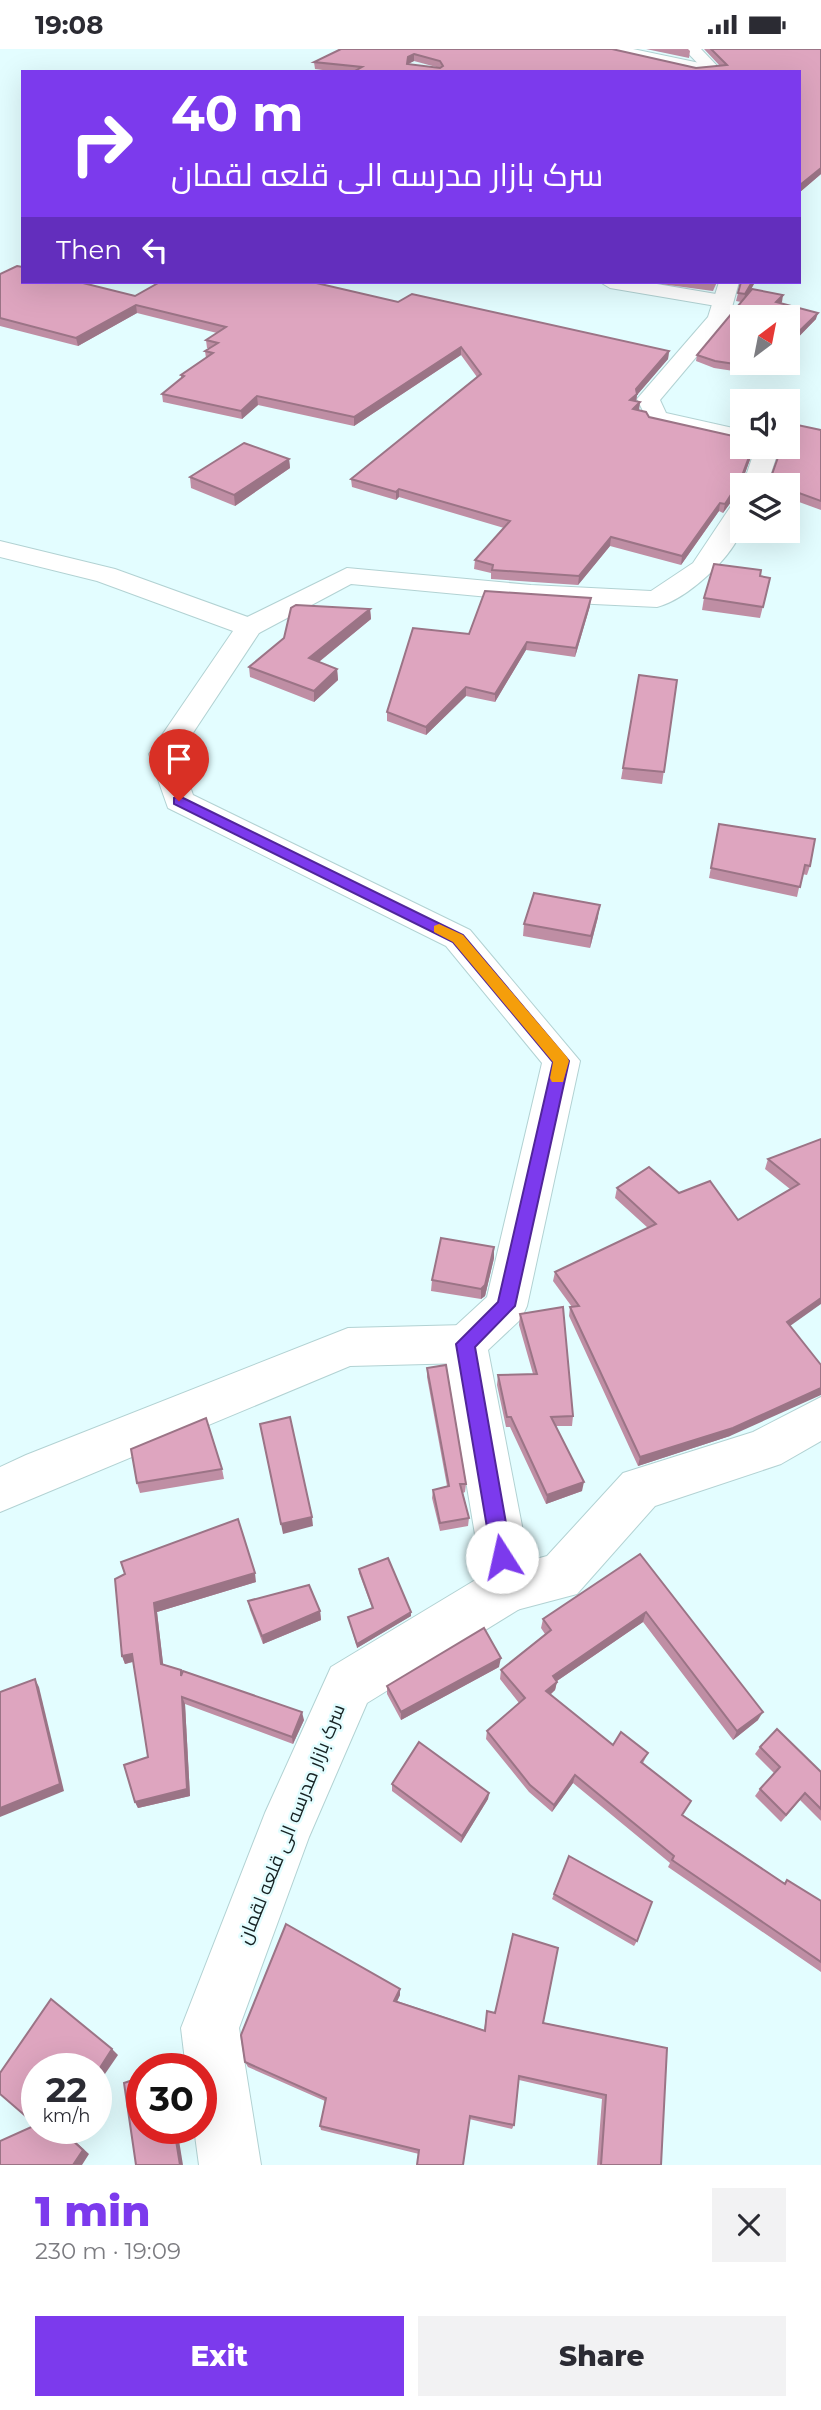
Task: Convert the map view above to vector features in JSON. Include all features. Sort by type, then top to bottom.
[{"type":"street","points":[[612,49],[710,70]]},
{"type":"street","points":[[692,49],[714,70]]},
{"type":"street","points":[[633,284],[725,292],[718,318],[648,399],[657,418],[730,434]]},
{"type":"street","points":[[0,1490],[41,1470],[348,1347],[465,1344],[506,1306],[561,1061],[458,938],[179,801],[164,754],[249,627],[347,576],[531,593],[657,599],[703,568],[730,526]]},
{"type":"street","points":[[0,549],[106,575],[249,627]]},
{"type":"street","points":[[465,1344],[509,1588]]},
{"type":"street","name":"سرک بازار مدرسه الی قلعه لقمان","points":[[230,2165],[210,2028],[284,1832],[349,1685],[509,1588],[560,1577],[640,1489],[765,1450],[821,1417]]},
{"type":"building","points":[[341,49],[612,49],[696,68],[727,65],[711,49],[821,49],[821,168],[801,184],[801,70],[357,70],[362,67],[314,62]],"holes":[[[414,54],[440,61],[443,66],[440,68],[407,64],[408,57]]]},
{"type":"building","points":[[17,266],[21,267],[21,284],[87,284],[135,296],[156,284],[321,284],[398,302],[412,294],[669,351],[636,389],[637,394],[630,400],[640,402],[633,409],[646,412],[649,417],[730,435],[730,459],[748,459],[743,473],[730,473],[730,496],[725,504],[720,503],[682,556],[611,537],[579,576],[492,570],[493,565],[475,560],[510,521],[399,489],[396,492],[351,479],[481,374],[461,347],[354,417],[257,396],[241,411],[162,394],[184,376],[181,375],[213,353],[205,351],[218,343],[206,340],[226,327],[136,305],[76,338],[0,318],[0,274]]},
{"type":"building","points":[[740,284],[751,284],[745,294],[738,293]]},
{"type":"building","points":[[752,289],[783,295],[776,302],[787,305],[739,305]]},
{"type":"building","points":[[800,308],[818,313],[800,330]]},
{"type":"building","points":[[730,315],[730,363],[697,355]]},
{"type":"building","points":[[800,426],[821,430],[821,501],[800,493],[800,473],[772,473],[777,459],[800,459]]},
{"type":"building","points":[[244,443],[289,459],[234,495],[190,477]]},
{"type":"building","points":[[714,564],[761,570],[760,576],[770,578],[763,607],[704,598]]},
{"type":"building","points":[[485,591],[591,598],[576,648],[527,642],[495,694],[466,687],[426,727],[387,712],[413,628],[469,634]]},
{"type":"building","points":[[296,605],[370,609],[309,658],[337,669],[314,691],[249,667],[284,638],[291,608]]},
{"type":"building","points":[[639,675],[677,680],[664,772],[623,768]]},
{"type":"building","points":[[719,824],[815,839],[810,866],[805,865],[800,887],[711,868]]},
{"type":"building","points":[[534,893],[600,905],[591,936],[524,924]]},
{"type":"building","points":[[821,1139],[821,1298],[787,1322],[821,1365],[821,1388],[733,1428],[640,1457],[570,1307],[579,1306],[555,1272],[656,1224],[617,1188],[649,1167],[679,1193],[710,1181],[738,1220],[799,1184],[768,1159]]},
{"type":"building","points":[[441,1238],[494,1247],[485,1285],[481,1289],[432,1280]]},
{"type":"building","points":[[563,1307],[573,1416],[551,1417],[584,1482],[547,1495],[511,1417],[507,1417],[498,1375],[537,1374],[520,1314]]},
{"type":"building","points":[[446,1365],[466,1484],[460,1484],[469,1518],[440,1523],[433,1490],[449,1486],[427,1368]]},
{"type":"building","points":[[290,1417],[312,1517],[281,1524],[260,1424]]},
{"type":"building","points":[[206,1418],[222,1469],[137,1483],[131,1449]]},
{"type":"building","points":[[238,1519],[255,1573],[154,1603],[161,1664],[181,1670],[181,1676],[183,1671],[302,1712],[292,1737],[182,1697],[187,1789],[135,1802],[124,1765],[148,1757],[132,1654],[122,1656],[115,1579],[125,1574],[121,1562]]},
{"type":"building","points":[[640,1554],[763,1712],[737,1731],[646,1612],[553,1676],[557,1682],[546,1691],[613,1745],[621,1732],[648,1753],[641,1762],[691,1801],[682,1815],[785,1884],[787,1880],[821,1901],[821,1962],[672,1860],[674,1856],[575,1775],[554,1805],[530,1785],[487,1731],[525,1698],[501,1670],[551,1630],[543,1619]]},
{"type":"building","points":[[388,1558],[411,1612],[357,1644],[348,1617],[373,1608],[359,1569]]},
{"type":"building","points":[[309,1585],[320,1611],[262,1636],[248,1601]]},
{"type":"building","points":[[484,1628],[501,1658],[401,1712],[387,1686]]},
{"type":"building","points":[[35,1679],[60,1784],[0,1808],[0,1692]]},
{"type":"building","points":[[777,1729],[821,1772],[821,1809],[805,1793],[786,1815],[760,1789],[780,1767],[760,1747]]},
{"type":"building","points":[[419,1742],[489,1793],[462,1836],[392,1784]]},
{"type":"building","points":[[569,1856],[652,1902],[637,1941],[554,1894]]},
{"type":"building","points":[[286,1924],[400,1989],[394,2001],[485,2031],[487,2011],[495,2013],[513,1934],[558,1948],[543,2023],[667,2048],[661,2165],[601,2165],[606,2095],[519,2076],[514,2125],[470,2116],[463,2165],[417,2165],[419,2150],[320,2126],[326,2098],[245,2062],[241,2035]]},
{"type":"building","points":[[51,1999],[112,2049],[109,2053],[21,2053],[21,2112],[0,2094],[0,2073]]},
{"type":"building","points":[[21,2132],[21,2144],[76,2144],[83,2150],[73,2165],[0,2165],[0,2141]]},
{"type":"building","points":[[133,2144],[177,2144],[180,2165],[136,2165]]},
{"type":"slow traffic","points":[[439,929],[458,938],[561,1061],[558,1078]]},
{"type":"route","points":[[179,801],[458,938],[561,1061],[506,1306],[465,1344],[502,1557]]}]
